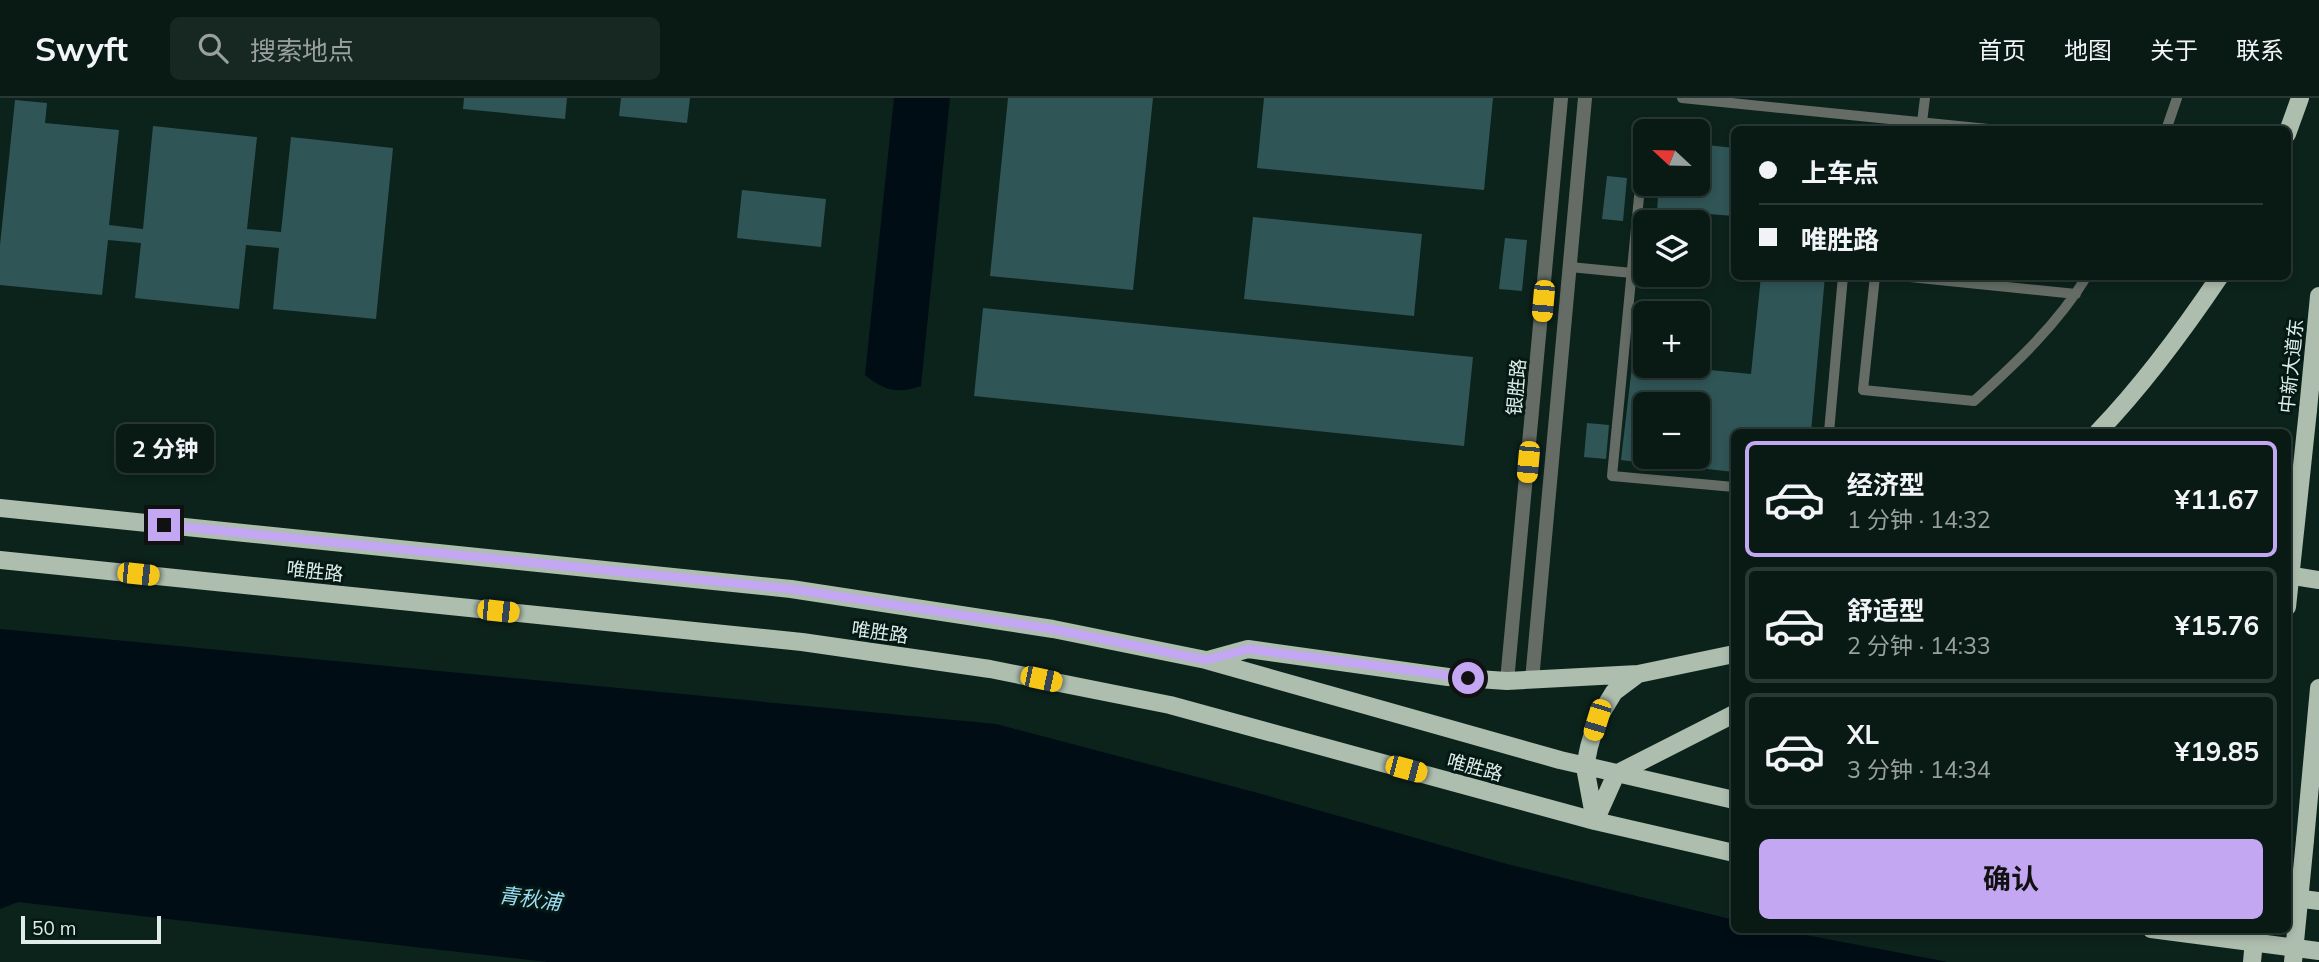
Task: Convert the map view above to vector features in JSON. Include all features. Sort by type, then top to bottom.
[{"type":"main road","points":[[2290,126],[2300,98]]},
{"type":"main road","points":[[2101,429],[2131,398],[2192,319],[2217,280]]},
{"type":"main road","name":"中新大道东","points":[[2291,569],[2319,296]]},
{"type":"main road","name":"唯胜路","points":[[0,508],[791,589],[1052,629],[1206,660],[1585,767],[1731,799]]},
{"type":"main road","name":"唯胜路","points":[[0,560],[802,642],[990,669],[1170,705],[1595,821],[1731,852]]},
{"type":"main road","points":[[2291,576],[2319,580]]},
{"type":"main road","points":[[1206,660],[1248,649],[1448,677],[1507,681],[1638,674],[1731,655]]},
{"type":"main road","points":[[1595,821],[1585,767],[1597,720],[1614,692],[1638,674]]},
{"type":"main road","points":[[2293,962],[2319,688]]},
{"type":"main road","points":[[1595,821],[1616,774],[1731,716]]},
{"type":"main road","points":[[2305,840],[2319,806]]},
{"type":"main road","points":[[2291,898],[2319,901]]},
{"type":"main road","points":[[2182,933],[2319,951]]},
{"type":"main road","points":[[2252,962],[2255,933]]},
{"type":"street","name":"银胜路","points":[[1507,681],[1561,98]]},
{"type":"street","points":[[1532,680],[1585,98]]},
{"type":"lane","points":[[1682,98],[1888,124],[1922,122],[1960,126]]},
{"type":"lane","points":[[1922,122],[1925,98]]},
{"type":"lane","points":[[2167,126],[2177,98]]},
{"type":"lane","points":[[1639,196],[1612,476],[1731,487]]},
{"type":"lane","points":[[1570,267],[1632,273]]},
{"type":"lane","points":[[1829,429],[1843,280]]},
{"type":"lane","points":[[1875,280],[1863,390],[1974,401],[2026,354],[2085,280]]},
{"type":"lane","points":[[1939,280],[2076,294]]},
{"type":"water","points":[[894,98],[950,98],[921,386],[905,390],[885,388],[865,375]]},
{"type":"water","name":"青秋浦","points":[[0,629],[996,724],[1258,793],[1507,864],[1731,919],[1731,933],[1795,933],[1948,962],[547,962],[18,902],[0,909]]},
{"type":"building","points":[[464,98],[567,98],[565,119],[463,109]]},
{"type":"building","points":[[621,98],[690,98],[687,123],[619,116]]},
{"type":"building","points":[[1008,98],[1153,98],[1133,290],[990,276]]},
{"type":"building","points":[[1264,98],[1493,98],[1484,190],[1257,168]]},
{"type":"building","points":[[15,100],[47,103],[45,123],[119,130],[109,225],[143,229],[153,126],[257,137],[247,229],[281,232],[291,137],[393,148],[376,319],[273,309],[279,248],[246,245],[239,309],[135,298],[141,243],[108,240],[102,295],[0,285],[0,245]]},
{"type":"building","points":[[1710,145],[1731,148],[1731,216],[1710,214],[1710,210],[1657,210],[1658,196],[1710,196]]},
{"type":"building","points":[[1607,176],[1627,178],[1623,221],[1602,219]]},
{"type":"building","points":[[742,190],[826,199],[821,247],[737,238]]},
{"type":"building","points":[[1253,217],[1422,234],[1414,316],[1244,299]]},
{"type":"building","points":[[1505,238],[1527,240],[1522,291],[1499,289]]},
{"type":"building","points":[[1761,280],[1825,280],[1811,429],[1731,429],[1731,472],[1707,469],[1710,469],[1710,392],[1633,392],[1633,462],[1621,460],[1632,366],[1633,378],[1710,378],[1710,370],[1751,374]]},
{"type":"building","points":[[983,308],[1473,357],[1464,446],[974,396]]},
{"type":"building","points":[[1587,423],[1609,425],[1606,459],[1584,457]]},
{"type":"route","points":[[164,525],[791,589],[1052,629],[1206,660],[1248,649],[1468,678]]}]
